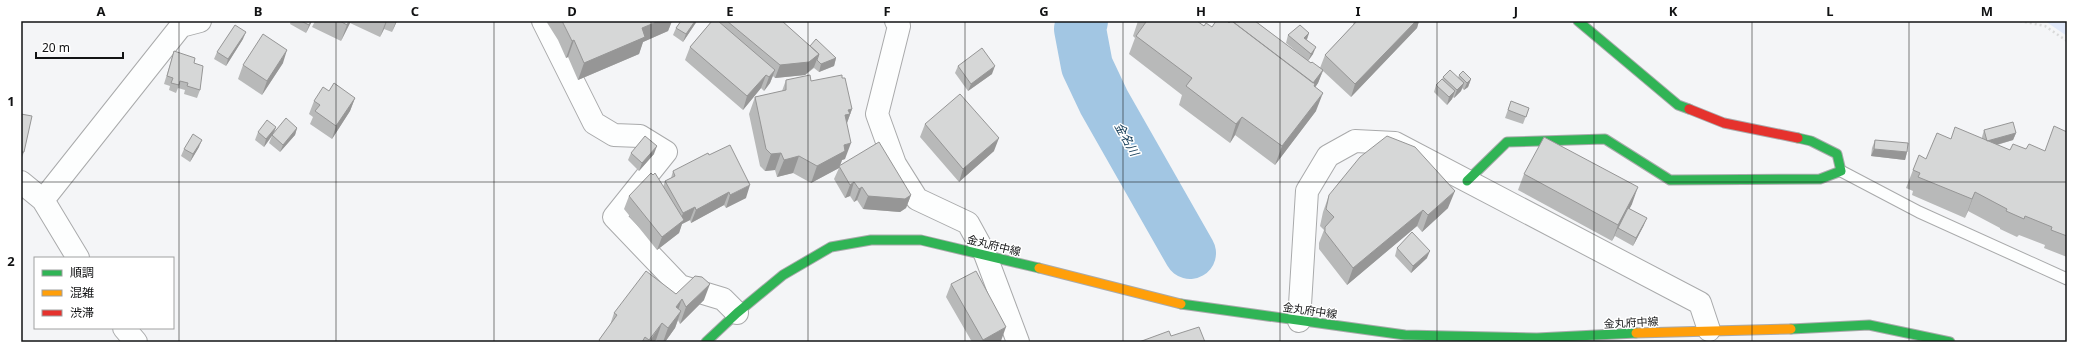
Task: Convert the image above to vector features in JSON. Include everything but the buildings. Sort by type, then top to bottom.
[{"type":"main road","points":[[1468,181],[1507,142],[1606,139],[1670,180],[1820,179],[1841,171],[1837,154],[1811,141],[1724,123],[1678,105],[1578,21]]},
{"type":"main road","name":"金丸府中線","points":[[706,342],[737,313],[783,275],[831,247],[871,240],[921,240],[985,254],[1171,303],[1405,335],[1537,338],[1709,330],[1765,330],[1868,324],[1950,342]]},
{"type":"street","points":[[43,200],[181,26],[200,21]]},
{"type":"street","points":[[543,21],[594,123],[614,135],[640,136],[666,152],[614,218],[680,286],[723,299],[737,313]]},
{"type":"street","points":[[896,21],[899,26],[878,114],[895,164],[917,199],[968,223],[985,254],[1018,342]]},
{"type":"street","points":[[1299,321],[1307,191],[1328,156],[1355,141],[1395,143],[1700,303],[1709,330]]},
{"type":"street","points":[[21,182],[43,200],[77,257]]},
{"type":"street","points":[[125,329],[136,342]]},
{"type":"lane","points":[[1841,171],[1919,212],[2067,279]]},
{"type":"path","points":[[2020,21],[2045,26],[2067,41]]},
{"type":"shaded area","points":[[2045,21],[2067,21],[2067,36]]},
{"type":"waterway","name":"金名川","points":[[1082,21],[1080,29],[1087,66],[1104,102],[1190,253]]},
{"type":"traffic: fast","points":[[1578,21],[1678,105],[1689,109]]},
{"type":"traffic: fast","points":[[1467,181],[1507,142],[1605,139],[1670,180],[1820,179],[1841,171],[1837,154],[1811,141],[1798,138]]},
{"type":"traffic: fast","points":[[706,342],[737,313],[783,275],[831,247],[871,240],[921,240],[1039,268]]},
{"type":"traffic: fast","points":[[1181,304],[1405,335],[1537,338],[1636,333]]},
{"type":"traffic: fast","points":[[1791,329],[1869,325],[1950,342]]},
{"type":"traffic: slow","points":[[1039,268],[1181,304]]},
{"type":"traffic: slow","points":[[1636,333],[1791,329]]},
{"type":"traffic: jam","points":[[1689,109],[1724,123],[1798,138]]}]
